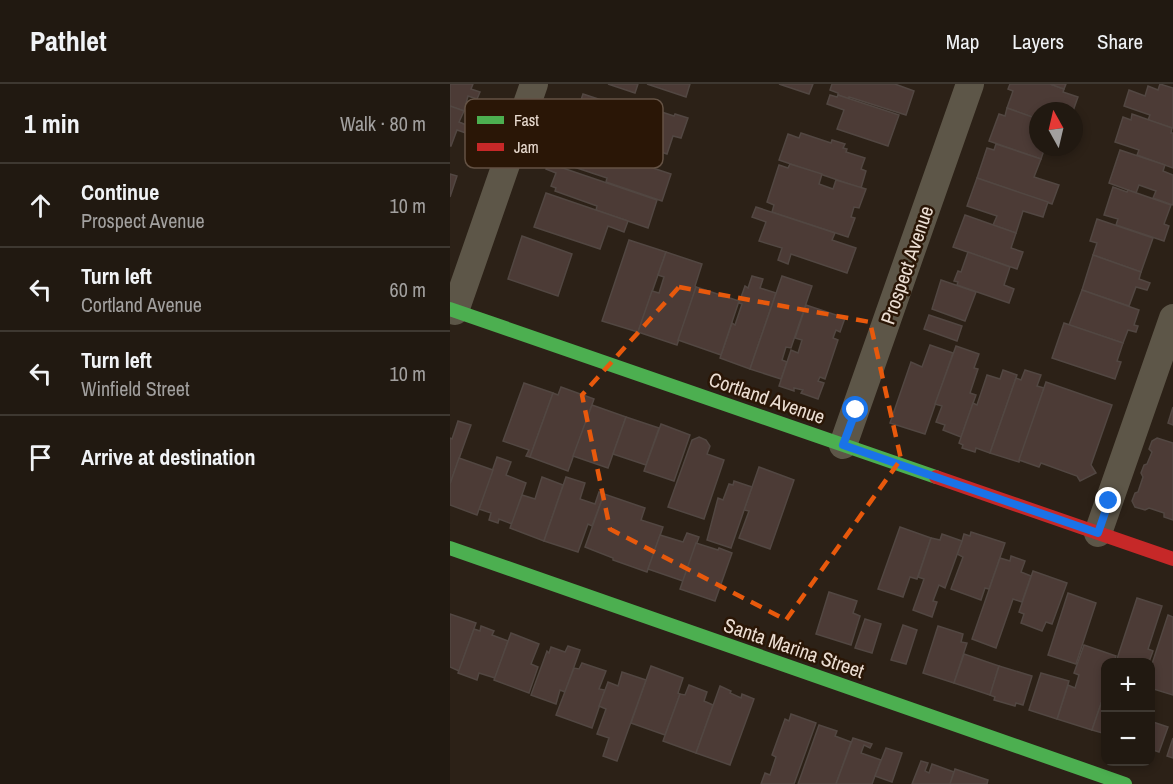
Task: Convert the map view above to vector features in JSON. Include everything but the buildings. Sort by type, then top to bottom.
[{"type":"street","points":[[529,99],[534,84]]},
{"type":"street","name":"Prospect Avenue","points":[[843,445],[970,84]]},
{"type":"street","points":[[452,310],[504,168]]},
{"type":"street","name":"Cortland Avenue","points":[[452,310],[1173,559]]},
{"type":"street","points":[[1098,533],[1173,318]]},
{"type":"street","name":"Santa Marina Street","points":[[450,548],[1125,784]]},
{"type":"highlighted area","points":[[679,287],[870,322],[901,459],[786,620],[610,529],[582,395]]},
{"type":"traffic: fast","points":[[450,309],[936,477]]},
{"type":"traffic: fast","points":[[450,548],[1125,784]]},
{"type":"traffic: jam","points":[[936,477],[1173,559]]},
{"type":"route","points":[[856,410],[843,445],[1098,533],[1109,501]]}]
